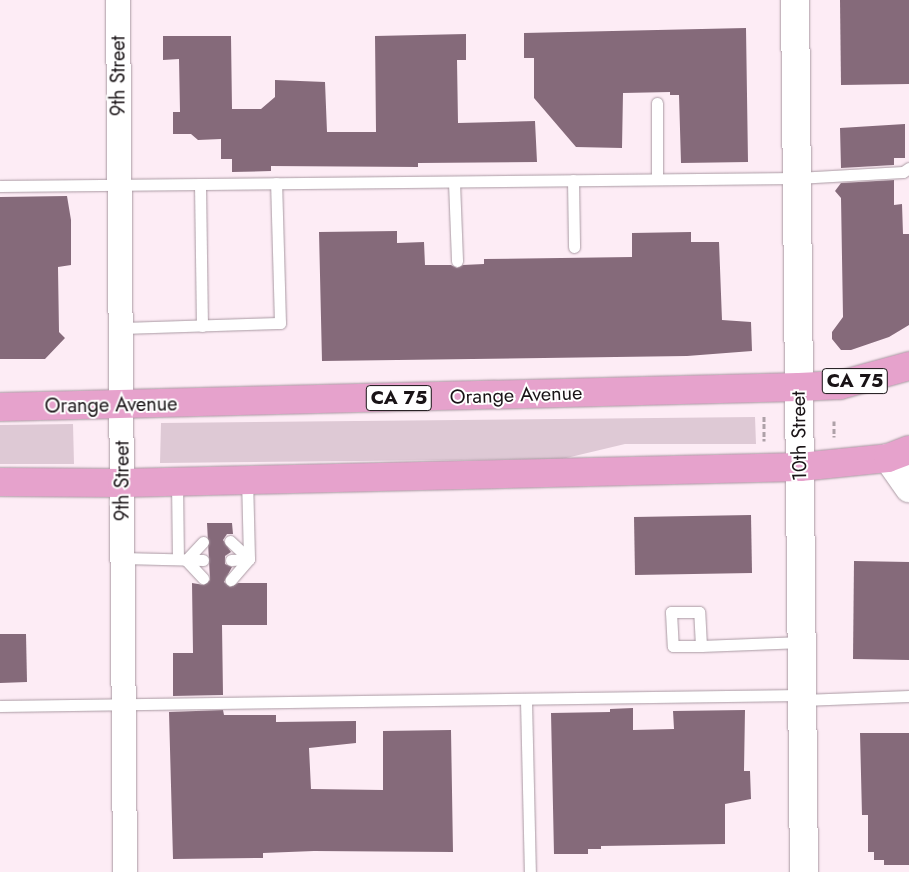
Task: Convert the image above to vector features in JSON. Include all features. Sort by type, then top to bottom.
[{"type":"highway","name":"Orange Avenue","points":[[0,406],[121,406],[799,387],[840,385],[909,366]]},
{"type":"highway","points":[[0,482],[122,483],[800,467],[898,454]]},
{"type":"street","name":"9th Street","points":[[118,0],[125,872]]},
{"type":"street","name":"10th Street","points":[[795,0],[804,872]]},
{"type":"street","points":[[898,454],[909,488]]},
{"type":"lane","points":[[657,103],[657,179]]},
{"type":"lane","points":[[0,186],[797,178],[903,172],[909,168]]},
{"type":"lane","points":[[573,180],[574,247]]},
{"type":"lane","points":[[454,182],[457,261]]},
{"type":"lane","points":[[120,328],[280,323],[276,183]]},
{"type":"lane","points":[[200,184],[202,326]]},
{"type":"lane","points":[[231,580],[249,559],[247,479]]},
{"type":"lane","points":[[176,481],[182,560],[204,578]]},
{"type":"lane","points":[[230,541],[249,559]]},
{"type":"lane","points":[[182,560],[203,542]]},
{"type":"lane","points":[[122,558],[204,560]]},
{"type":"lane","points":[[231,560],[249,559]]},
{"type":"lane","points":[[701,646],[802,642]]},
{"type":"lane","points":[[0,706],[909,696]]},
{"type":"lane","points":[[526,700],[530,872]]},
{"type":"path","points":[[764,416],[764,446]]},
{"type":"shaded area","points":[[755,417],[756,444],[625,444],[562,459],[160,463],[161,423]]},
{"type":"shaded area","points":[[73,424],[74,464],[0,464],[0,425]]},
{"type":"building","points":[[840,0],[909,0],[909,84],[841,85]]},
{"type":"building","points":[[746,28],[748,162],[681,163],[679,95],[670,95],[670,92],[623,93],[622,148],[576,147],[534,98],[534,58],[524,58],[524,33]]},
{"type":"building","points":[[466,34],[466,60],[457,60],[458,123],[535,121],[537,162],[418,163],[418,167],[271,166],[271,171],[232,172],[232,159],[221,159],[221,139],[198,140],[191,134],[173,134],[173,112],[180,112],[179,59],[163,60],[163,36],[231,36],[232,109],[261,109],[275,97],[275,80],[325,82],[327,132],[376,132],[375,36]]},
{"type":"building","points":[[905,124],[905,158],[894,158],[894,165],[841,168],[840,128]]},
{"type":"building","points":[[894,180],[894,205],[902,204],[903,234],[909,234],[909,325],[889,337],[851,350],[841,350],[832,339],[832,332],[843,317],[841,198],[835,191],[841,183]]},
{"type":"building","points":[[67,196],[71,220],[71,265],[58,267],[59,332],[65,338],[45,359],[0,359],[0,197]]},
{"type":"building","points":[[397,231],[397,243],[424,242],[425,265],[451,265],[457,268],[463,265],[484,264],[484,259],[632,257],[632,233],[691,232],[691,242],[719,242],[722,320],[751,322],[752,351],[687,356],[322,361],[319,232]]},
{"type":"building","points":[[751,515],[752,573],[635,575],[634,517]]},
{"type":"building","points":[[207,523],[232,523],[233,534],[227,534],[223,540],[231,552],[225,556],[225,564],[232,567],[224,582],[230,587],[238,583],[267,583],[267,625],[222,625],[223,695],[173,696],[173,653],[193,653],[192,583],[204,585],[210,580]]},
{"type":"building","points":[[854,561],[909,562],[909,660],[853,659]]},
{"type":"building","points":[[0,634],[26,634],[27,682],[0,683]]},
{"type":"building","points":[[633,708],[633,730],[674,729],[673,711],[745,710],[744,771],[750,771],[751,799],[725,804],[725,844],[601,846],[601,849],[588,849],[588,854],[554,854],[551,713],[610,712],[610,709]]},
{"type":"building","points":[[223,710],[224,715],[276,715],[276,722],[356,721],[356,743],[309,748],[311,789],[383,790],[383,731],[451,730],[453,852],[314,851],[263,853],[263,858],[173,859],[169,712]]},
{"type":"building","points":[[860,733],[909,733],[909,865],[884,865],[884,860],[874,860],[874,852],[868,852],[868,815],[862,815]]}]
